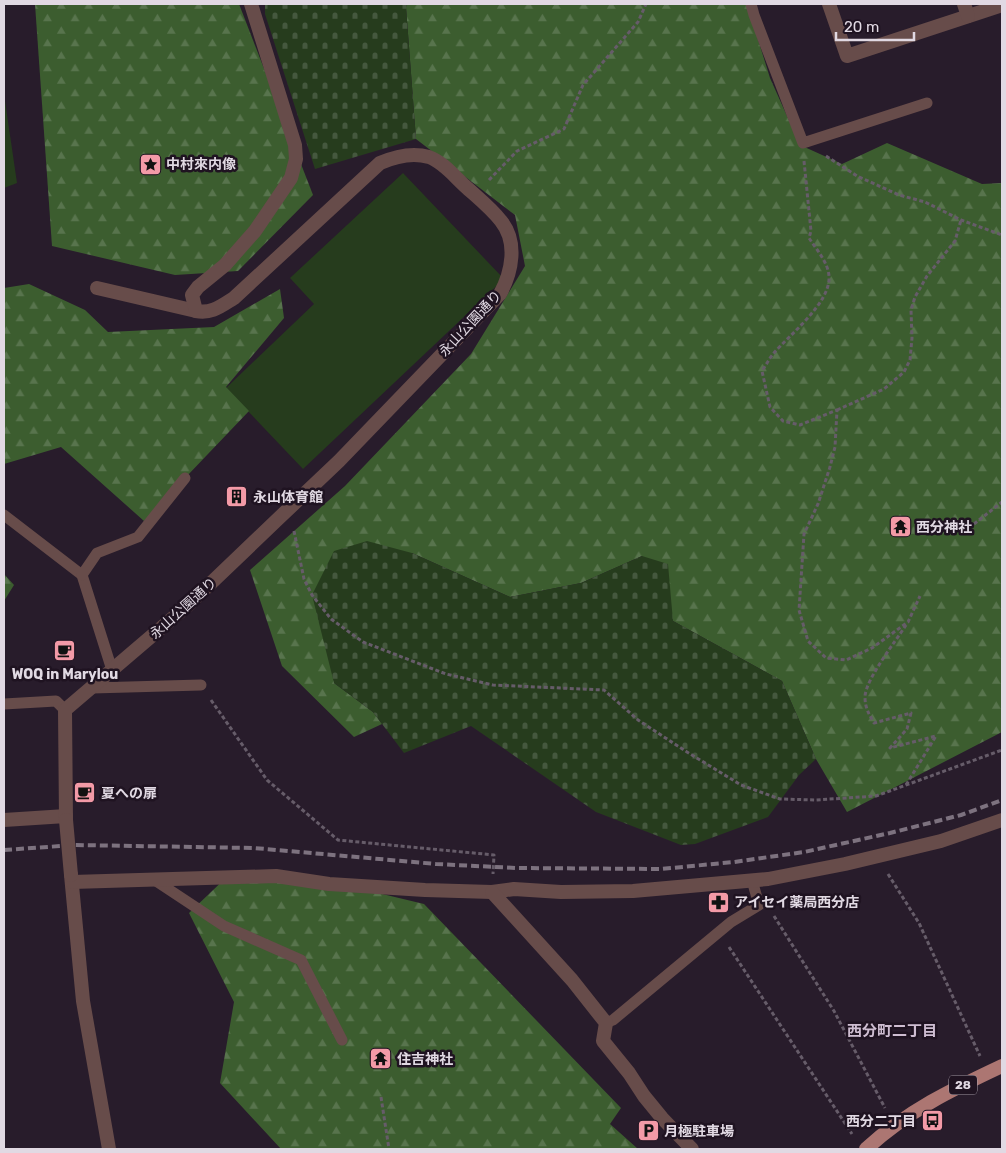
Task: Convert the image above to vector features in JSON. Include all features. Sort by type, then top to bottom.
[{"type":"main road","name":"28","points":[[866,1149],[898,1122],[924,1105],[1002,1066]]},
{"type":"street","points":[[97,288],[196,311],[192,295],[198,287],[225,265],[255,231],[291,178],[296,158],[295,145],[251,4]]},
{"type":"street","points":[[829,4],[846,56],[966,10],[1002,5]]},
{"type":"street","name":"永山公園通り","points":[[65,710],[188,605],[338,461],[500,294],[508,278],[511,241],[502,222],[446,167],[430,157],[414,154],[396,156],[380,162],[234,298],[214,311],[204,313],[196,311]]},
{"type":"street","points":[[65,710],[66,818],[83,1001],[109,1149]]},
{"type":"street","points":[[4,820],[66,818]]},
{"type":"street","points":[[72,878],[153,879],[276,876],[363,887],[492,892],[514,889],[561,892],[633,892],[752,880],[797,873],[941,841],[1002,820]]},
{"type":"street","points":[[492,892],[537,939],[606,1023],[603,1040],[644,1096],[692,1149]]},
{"type":"lane","points":[[751,4],[804,143],[927,103]]},
{"type":"lane","points":[[82,575],[97,553],[138,537],[185,478]]},
{"type":"lane","points":[[4,515],[82,575],[112,670]]},
{"type":"lane","points":[[92,688],[201,686]]},
{"type":"lane","points":[[4,704],[56,701],[65,710]]},
{"type":"lane","points":[[153,879],[224,926],[301,960],[342,1040]]},
{"type":"lane","points":[[606,1023],[613,1020],[731,922],[759,905],[752,880]]},
{"type":"path","points":[[474,195],[517,151],[564,129],[583,85],[638,22],[646,4]]},
{"type":"path","points":[[804,143],[811,231],[809,238],[824,262],[829,276],[826,292],[812,312],[772,355],[762,371],[770,407],[783,421],[800,425],[884,389],[904,372],[910,360],[912,338],[911,310],[915,297],[927,276],[955,241],[960,220]]},
{"type":"path","points":[[804,143],[857,176],[899,195],[925,202],[960,220],[1002,236]]},
{"type":"path","points":[[837,410],[835,447],[830,467],[818,504],[804,534],[799,610],[808,640],[826,658],[846,660],[872,648],[908,622]]},
{"type":"path","points":[[974,524],[1002,502]]},
{"type":"path","points":[[280,517],[294,531],[304,580],[312,595],[331,620],[363,642],[446,674],[493,685],[604,690],[638,720],[687,752],[741,785],[780,799],[816,800],[876,796],[1002,750]]},
{"type":"path","points":[[906,786],[936,736],[890,748],[907,729],[911,713],[874,723],[866,710],[865,695],[871,679],[908,622],[920,596]]},
{"type":"path","points":[[201,686],[267,780],[338,840],[494,855]]},
{"type":"path","points":[[878,856],[919,923],[981,1057]]},
{"type":"path","points":[[759,905],[768,906],[834,1011],[885,1108]]},
{"type":"path","points":[[719,932],[852,1134]]},
{"type":"path","points":[[381,1098],[389,1149]]},
{"type":"green space","points":[[35,4],[239,4],[313,195],[238,271],[175,275],[52,246]]},
{"type":"green space","points":[[265,4],[407,4],[416,139],[315,169],[265,14]]},
{"type":"green space","points":[[407,4],[747,4],[770,78],[800,145],[842,164],[887,143],[982,184],[1002,183],[1002,732],[847,812],[816,759],[782,681],[673,621],[642,556],[581,583],[510,597],[412,553],[334,683],[373,712],[382,724],[354,737],[282,666],[250,570],[345,486],[471,354],[525,266],[515,215],[416,139]]},
{"type":"green space","points":[[4,94],[17,183],[4,188]]},
{"type":"green space","points":[[403,173],[504,279],[303,469],[226,388],[314,304],[290,278]]},
{"type":"green space","points":[[29,284],[85,310],[108,332],[214,327],[280,289],[284,318],[226,387],[249,411],[144,521],[61,447],[4,464],[4,288]]},
{"type":"green space","points":[[367,541],[412,553],[510,597],[581,583],[642,556],[668,564],[673,621],[782,681],[816,759],[799,775],[768,817],[695,844],[681,845],[596,812],[471,726],[404,753],[373,712],[334,683],[312,595],[334,551]]},
{"type":"green space","points":[[4,574],[14,585],[4,601]]},
{"type":"green space","points":[[232,872],[328,881],[424,904],[621,1108],[610,1124],[638,1149],[281,1149],[220,1083],[234,1002],[189,913]]},
{"type":"railway","points":[[4,850],[75,845],[254,848],[436,864],[516,868],[661,869],[734,862],[804,852],[961,815],[1002,800]]},
{"type":"place","name":"中村來内像","points":[[150,164]]},
{"type":"place","name":"永山体育館","points":[[237,497]]},
{"type":"place","name":"西分神社","points":[[900,527]]},
{"type":"place","name":"WOQ in Marylou","points":[[65,651]]},
{"type":"place","name":"夏への扉","points":[[85,793]]},
{"type":"place","name":"アイセイ薬局西分店","points":[[718,902]]},
{"type":"place","name":"住吉神社","points":[[381,1059]]},
{"type":"place","name":"西分二丁目","points":[[932,1121]]},
{"type":"place","name":"月極駐車場","points":[[648,1131]]},
{"type":"district","name":"西分町二丁目","points":[[892,1031]]}]
